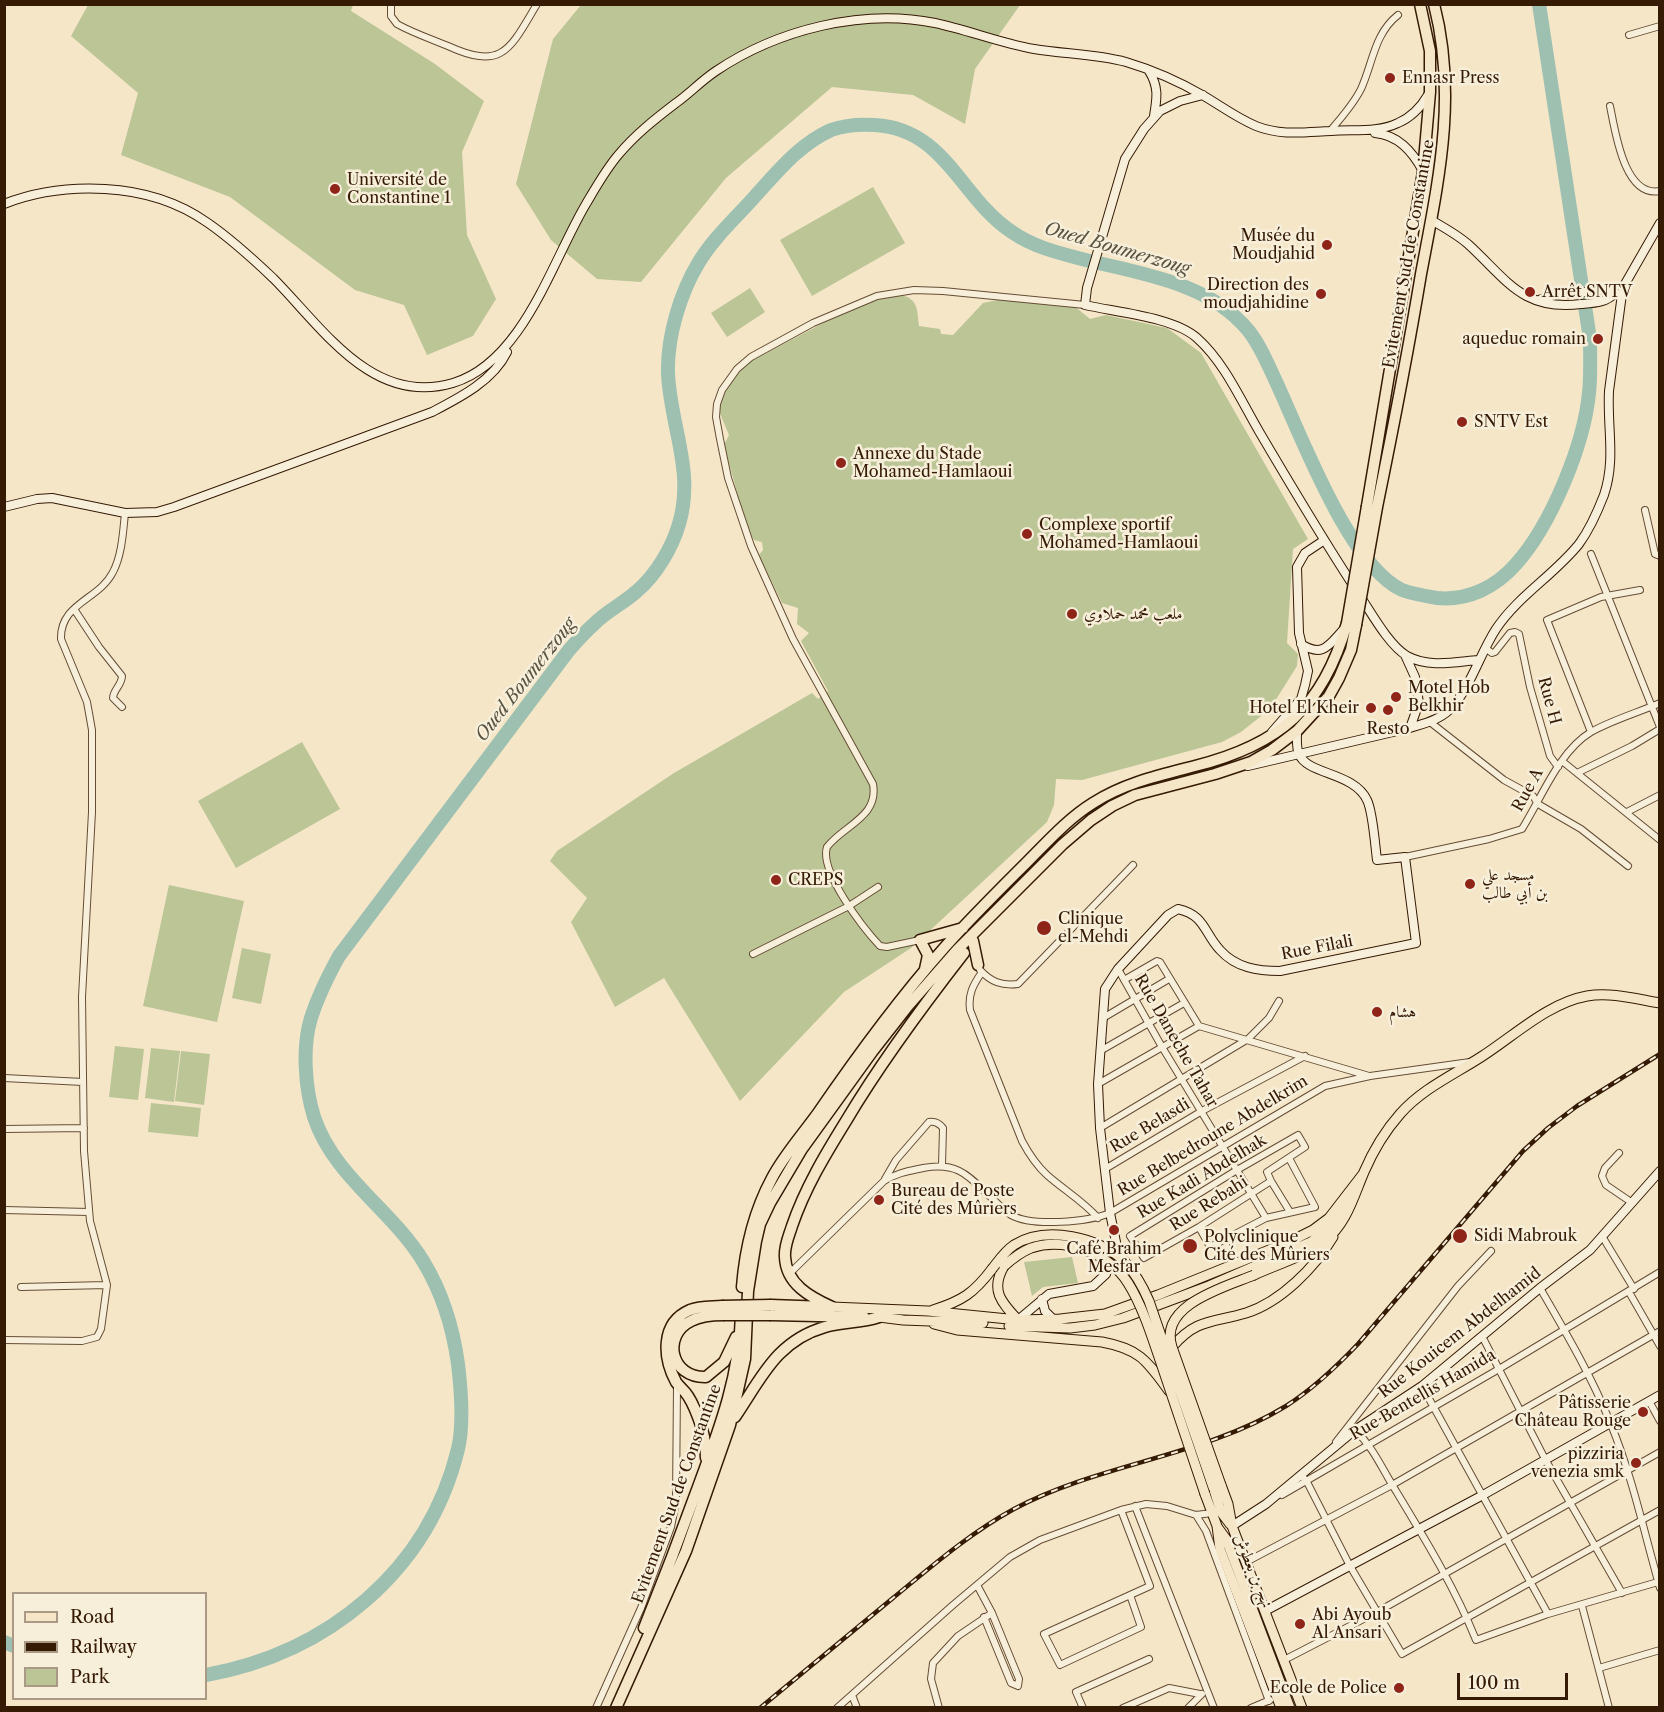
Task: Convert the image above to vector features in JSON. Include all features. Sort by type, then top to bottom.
[{"type":"highway","name":"Evitement Sud de Constantine","points":[[1372,506],[1423,172],[1430,92],[1430,51],[1420,4]]},
{"type":"highway","name":"Evitement Sud de Constantine","points":[[1372,506],[1402,381],[1444,146],[1446,105],[1444,52],[1434,4]]},
{"type":"highway","points":[[1349,625],[1372,506]]},
{"type":"highway","name":"Evitement Sud de Constantine","points":[[616,1707],[687,1551],[730,1425],[745,1359],[748,1291],[760,1224],[802,1149],[872,1052],[957,950],[1063,844],[1091,820],[1135,795],[1251,762],[1297,731],[1322,705],[1339,678],[1352,650],[1349,625]]},
{"type":"highway","name":"Evitement Sud de Constantine","points":[[609,1707],[641,1636],[707,1464],[732,1385],[741,1329],[741,1292],[747,1247],[752,1224],[772,1177],[855,1059],[944,948],[1047,843],[1093,803],[1143,780],[1221,759],[1251,748],[1289,723],[1319,691],[1349,625]]},
{"type":"highway","points":[[832,1307],[808,1296],[797,1286],[785,1259],[785,1244],[799,1206],[811,1180],[869,1083],[899,1039],[990,919]]},
{"type":"highway","points":[[918,980],[928,959],[920,940],[963,928]]},
{"type":"highway","points":[[973,941],[980,969]]},
{"type":"highway","points":[[960,957],[969,956],[980,969]]},
{"type":"highway","points":[[707,1464],[699,1418],[686,1393],[677,1383],[667,1360],[667,1337],[671,1326],[688,1311],[697,1308],[771,1310],[832,1307]]},
{"type":"highway","points":[[723,1310],[690,1321],[680,1330],[674,1340],[674,1352],[678,1365],[685,1373],[697,1378],[706,1377],[714,1372],[729,1354],[741,1329]]},
{"type":"highway","points":[[771,1310],[879,1317]]},
{"type":"highway","points":[[730,1425],[769,1364],[792,1342],[803,1335],[825,1327],[863,1322],[879,1317]]},
{"type":"main road","points":[[914,1321],[1070,1328],[1123,1318],[1209,1286],[1311,1242],[1336,1222],[1372,1155],[1399,1114],[1432,1086],[1556,1007],[1587,996],[1614,995],[1659,1003]]},
{"type":"main road","points":[[1172,1347],[1190,1328],[1211,1320],[1247,1312],[1266,1304],[1292,1285],[1324,1252],[1347,1216],[1363,1174]]},
{"type":"main road","points":[[832,1307],[928,1311],[1018,1320],[1105,1314],[1158,1295],[1313,1230],[1329,1218],[1363,1174]]},
{"type":"main road","points":[[1296,1706],[1264,1622],[1247,1565],[1232,1526],[1221,1512],[1217,1486],[1169,1338],[1170,1329],[1182,1310],[1221,1288],[1315,1247],[1339,1227]]},
{"type":"main road","points":[[928,1311],[970,1294],[1001,1256],[1014,1245],[1040,1237],[1064,1235],[1093,1242],[1111,1250],[1125,1262],[1139,1280],[1149,1301],[1217,1486]]},
{"type":"main road","points":[[1018,1320],[1000,1300],[997,1287],[998,1277],[1004,1266],[1031,1248],[1048,1246],[1082,1248],[1101,1256],[1118,1269],[1136,1297],[1150,1332],[1217,1526]]},
{"type":"main road","points":[[879,1317],[914,1321],[957,1330],[1102,1342],[1124,1346],[1138,1354],[1150,1365],[1171,1392]]},
{"type":"main road","name":"نهج بن بعطوش","points":[[1217,1526],[1220,1549],[1273,1699],[1281,1707]]},
{"type":"main road","name":"نهج بن بعطوش","points":[[1217,1526],[1226,1539],[1296,1706]]},
{"type":"main road","name":"نهج بن بعطوش","points":[[1247,1565],[1284,1660],[1296,1706]]},
{"type":"street","points":[[391,4],[391,16],[397,24],[469,55],[486,58],[498,54],[512,43],[537,4]]},
{"type":"street","points":[[1329,131],[1355,99],[1384,28],[1398,15]]},
{"type":"street","points":[[4,507],[52,498],[125,513],[157,512],[432,412],[461,397],[493,371],[504,358],[584,207],[615,158],[651,122],[719,69],[766,45],[812,28],[870,18],[902,18],[933,23],[1029,48],[1122,61],[1203,95],[1256,126],[1275,132],[1303,134],[1359,131],[1386,134],[1402,143],[1414,156],[1423,172]]},
{"type":"street","points":[[1629,35],[1659,26]]},
{"type":"street","points":[[1085,305],[1087,288],[1125,159],[1154,116],[1158,95],[1154,79],[1148,70]]},
{"type":"street","points":[[1359,131],[1393,126],[1404,121],[1423,104],[1430,92]]},
{"type":"street","points":[[1154,116],[1180,101],[1203,95]]},
{"type":"street","points":[[1610,106],[1619,148],[1628,170],[1640,188],[1650,192],[1659,191]]},
{"type":"street","points":[[4,204],[31,194],[89,188],[134,192],[168,201],[207,223],[237,247],[272,277],[348,356],[371,373],[389,381],[428,387],[450,384],[470,377],[484,368],[514,338]]},
{"type":"street","points":[[1431,220],[1458,236],[1514,289],[1548,305],[1561,307],[1601,302],[1618,293],[1659,223]]},
{"type":"street","points":[[1539,300],[1560,294],[1600,290],[1618,293]]},
{"type":"street","points":[[920,940],[886,947],[880,946],[849,906],[831,873],[825,852],[827,847],[872,806],[875,794],[873,784],[793,639],[751,546],[729,478],[716,417],[717,404],[723,390],[737,369],[751,357],[813,323],[877,296],[905,291],[943,291],[1085,305],[1170,324],[1196,337],[1218,363],[1236,390],[1323,541],[1387,635],[1405,655],[1415,677],[1419,703],[1410,728]]},
{"type":"street","points":[[1215,774],[1410,728],[1430,722],[1454,706],[1496,629],[1514,607],[1580,543],[1596,516],[1612,462],[1609,399],[1618,293]]},
{"type":"street","points":[[1645,510],[1654,554],[1659,556]]},
{"type":"street","points":[[4,1340],[82,1341],[97,1337],[101,1329],[107,1285],[93,1238],[89,1212],[83,1082],[82,997],[92,812],[91,716],[61,639],[63,622],[74,609],[106,582],[113,572],[121,545],[125,513]]},
{"type":"street","points":[[1264,741],[1301,699],[1308,671],[1301,644],[1298,567],[1305,553],[1323,541]]},
{"type":"street","points":[[1578,773],[1632,746],[1659,728],[1591,554]]},
{"type":"street","points":[[1591,732],[1547,620],[1606,596],[1640,591]]},
{"type":"street","points":[[74,609],[99,647],[122,676],[120,685],[113,695],[122,707]]},
{"type":"street","points":[[1301,644],[1312,651],[1320,650],[1330,644],[1349,625]]},
{"type":"street","name":"Rue H","points":[[1485,648],[1492,653],[1497,652],[1512,632],[1519,634],[1530,687],[1550,756],[1560,764]]},
{"type":"street","points":[[1405,655],[1433,663],[1478,660]]},
{"type":"street","name":"Rue A","points":[[1405,857],[1489,839],[1522,829],[1539,804],[1560,764],[1580,741],[1591,732],[1659,703]]},
{"type":"street","points":[[1430,722],[1504,780],[1533,796],[1539,804],[1581,829],[1628,866]]},
{"type":"street","points":[[1297,731],[1299,754],[1307,764],[1342,778],[1360,789],[1369,801],[1377,860],[1405,857]]},
{"type":"street","points":[[1560,764],[1578,773],[1659,840]]},
{"type":"street","points":[[1627,812],[1659,795]]},
{"type":"street","name":"Rue Filali","points":[[1042,1299],[1049,1294],[1093,1286],[1106,1274],[1116,1242],[1110,1213],[1100,1128],[1098,1084],[1106,989],[1118,969],[1168,915],[1178,909],[1188,911],[1199,918],[1219,949],[1229,959],[1260,971],[1280,971],[1415,944],[1405,857]]},
{"type":"street","points":[[1098,1218],[1047,1175],[1032,1159],[1022,1141],[970,1010],[969,998],[980,969],[994,982],[1006,986],[1018,984],[1133,865]]},
{"type":"street","points":[[753,954],[849,906],[879,887]]},
{"type":"street","points":[[1124,980],[1157,961],[1160,962],[1198,1026],[1370,1076]]},
{"type":"street","name":"Rue Daneche Tahar","points":[[1118,969],[1181,1079],[1266,1218]]},
{"type":"street","points":[[1103,1018],[1169,979]]},
{"type":"street","points":[[1100,1128],[1248,1039],[1269,1018],[1279,1000]]},
{"type":"street","points":[[1100,1052],[1184,1003]]},
{"type":"street","points":[[1098,1084],[1198,1026]]},
{"type":"street","name":"Rue Belasdi","points":[[1105,1169],[1202,1111],[1305,1056]]},
{"type":"street","name":"Rue Belbedroune Abdelkrim","points":[[942,1165],[956,1168],[1010,1215],[1023,1220],[1098,1218],[1325,1086],[1370,1076],[1473,1062]]},
{"type":"street","points":[[4,1078],[83,1082]]},
{"type":"street","points":[[790,1273],[884,1181],[895,1174],[942,1165],[943,1128],[937,1123],[929,1122],[896,1160],[884,1181]]},
{"type":"street","points":[[4,1129],[84,1128]]},
{"type":"street","name":"Rue Kadi Abdelhak","points":[[1144,1258],[1130,1236],[1298,1135],[1305,1147]]},
{"type":"street","name":"Rue Rebahi","points":[[1144,1258],[1199,1227],[1271,1181],[1267,1172],[1305,1147]]},
{"type":"street","points":[[1619,1153],[1605,1168],[1602,1176],[1606,1185],[1631,1202]]},
{"type":"street","points":[[1199,1227],[1209,1245],[1212,1246],[1266,1218],[1315,1206],[1289,1158]]},
{"type":"street","name":"Rue Kouicem Abdelhamid","points":[[1232,1526],[1303,1477],[1356,1430],[1422,1386],[1540,1288],[1590,1250],[1659,1171]]},
{"type":"street","points":[[1271,1181],[1290,1212]]},
{"type":"street","points":[[4,1210],[89,1212]]},
{"type":"street","points":[[1602,1236],[1656,1333],[1659,1346]]},
{"type":"street","points":[[1329,1452],[1458,1286],[1491,1251]]},
{"type":"street","name":"Rue Bentellis Hamida","points":[[1303,1477],[1369,1443],[1499,1369],[1659,1272]]},
{"type":"street","points":[[21,1287],[107,1285]]},
{"type":"street","points":[[1356,1430],[1369,1443],[1467,1618],[1476,1640],[1548,1614],[1582,1606],[1658,1580],[1627,1469],[1610,1422],[1587,1374],[1540,1288]]},
{"type":"street","points":[[1018,1320],[1042,1299],[1045,1311],[1053,1319]]},
{"type":"street","points":[[1247,1565],[1520,1413],[1656,1333]]},
{"type":"street","points":[[1482,1336],[1545,1459],[1622,1593]]},
{"type":"street","points":[[596,1707],[641,1608],[671,1527],[676,1502],[677,1383]]},
{"type":"street","points":[[1422,1386],[1548,1614]]},
{"type":"street","points":[[1265,1612],[1483,1495],[1659,1395]]},
{"type":"street","points":[[1649,1401],[1659,1421]]},
{"type":"street","points":[[1284,1660],[1377,1612],[1659,1452]]},
{"type":"street","points":[[1303,1477],[1350,1566],[1402,1654],[1659,1510]]},
{"type":"street","points":[[837,1707],[1010,1557],[1040,1540],[1135,1506],[1157,1504],[1196,1515],[1212,1513]]},
{"type":"street","points":[[1135,1506],[1214,1707]]},
{"type":"street","points":[[1121,1510],[1150,1586],[1130,1595],[1044,1634],[1060,1665],[1141,1627],[1130,1595]]},
{"type":"street","points":[[1196,1515],[1206,1531],[1273,1699],[1251,1707]]},
{"type":"street","points":[[977,1585],[992,1613],[1020,1681],[1018,1686],[1011,1683],[984,1617]]},
{"type":"street","points":[[1582,1606],[1609,1707]]},
{"type":"street","points":[[939,1707],[931,1679],[933,1663],[958,1636],[992,1613]]},
{"type":"street","points":[[1599,1668],[1659,1650]]},
{"type":"street","points":[[1001,1656],[1008,1653]]},
{"type":"street","points":[[1083,1707],[1076,1692],[1149,1659]]},
{"type":"street","points":[[1123,1707],[1169,1688],[1200,1694]]},
{"type":"street","points":[[1188,1707],[1200,1694],[1208,1691]]},
{"type":"street","points":[[852,1695],[857,1707]]},
{"type":"green space","name":"Université de Constantine 1","points":[[88,5],[353,5],[351,11],[435,64],[484,101],[462,152],[467,235],[496,299],[473,336],[427,355],[404,305],[355,290],[230,197],[121,155],[138,93],[71,36]]},
{"type":"green space","points":[[581,5],[1020,5],[975,69],[965,124],[913,95],[832,87],[726,178],[641,282],[597,279],[551,240],[516,184],[553,39]]},
{"type":"green space","points":[[873,187],[905,243],[812,296],[780,240]]},
{"type":"green space","points":[[750,288],[765,312],[727,337],[711,313]]},
{"type":"green space","name":"Complexe sportif Mohamed-Hamlaoui","points":[[895,294],[912,300],[918,313],[919,326],[940,329],[941,334],[953,335],[983,303],[1007,298],[1073,305],[1090,319],[1106,315],[1167,328],[1201,353],[1308,539],[1293,549],[1287,643],[1298,654],[1297,666],[1270,709],[1241,732],[1222,742],[1082,780],[1056,779],[1054,805],[1047,822],[911,948],[844,992],[740,1101],[664,978],[615,1007],[571,922],[587,898],[550,861],[557,851],[674,773],[812,693],[818,699],[828,691],[801,641],[809,633],[797,624],[798,608],[782,603],[759,555],[763,550],[762,542],[754,540],[747,529],[724,445],[729,435],[719,411],[726,382],[744,365],[859,304]]},
{"type":"green space","points":[[302,742],[340,809],[236,868],[198,801]]},
{"type":"green space","points":[[169,885],[244,901],[217,1022],[143,1006]]},
{"type":"green space","points":[[242,948],[271,954],[261,1004],[232,998]]},
{"type":"green space","points":[[115,1046],[144,1049],[138,1100],[109,1097]]},
{"type":"green space","points":[[151,1048],[180,1051],[174,1102],[145,1098]]},
{"type":"green space","points":[[181,1051],[210,1054],[204,1105],[175,1101]]},
{"type":"green space","points":[[151,1103],[201,1108],[198,1137],[148,1132]]},
{"type":"green space","points":[[1072,1257],[1078,1283],[1043,1287],[1032,1296],[1024,1262]]},
{"type":"waterway","name":"Oued Boumerzoug","points":[[207,1675],[250,1664],[292,1648],[331,1626],[366,1600],[397,1569],[423,1533],[444,1493],[458,1449],[461,1418],[458,1364],[450,1324],[436,1285],[423,1261],[410,1242],[335,1158],[323,1138],[314,1117],[308,1093],[306,1068],[308,1029],[320,994],[339,956],[569,650],[599,619],[644,585],[668,552],[679,524],[684,485],[668,373],[672,330],[692,274],[712,244],[782,167],[820,136],[831,130],[853,125],[875,125],[899,129],[919,139],[936,152],[994,218],[1020,237],[1061,253],[1170,281],[1213,300],[1232,313],[1253,336],[1261,350],[1314,467],[1346,529],[1364,555],[1383,576],[1402,590],[1437,598],[1470,595],[1490,586],[1508,572],[1529,548],[1541,528],[1573,460],[1586,414],[1589,393],[1590,339],[1539,4]]},
{"type":"waterway","name":"Oued Boumerzoug","points":[[4,1642],[12,1645]]},
{"type":"railway","points":[[760,1708],[952,1550],[1014,1509],[1047,1493],[1081,1481],[1221,1437],[1254,1423],[1306,1392],[1358,1344],[1523,1151],[1577,1106],[1660,1054]]},
{"type":"place","name":"Ennasr Press","points":[[1390,78]]},
{"type":"place","name":"Université de Constantine 1","points":[[335,189]]},
{"type":"place","name":"Musée du Moudjahid","points":[[1327,245]]},
{"type":"place","name":"Arrêt SNTV","points":[[1530,292]]},
{"type":"place","name":"Direction des moudjahidine","points":[[1321,294]]},
{"type":"place","name":"aqueduc romain","points":[[1598,339]]},
{"type":"place","name":"SNTV Est","points":[[1462,422]]},
{"type":"place","name":"Annexe du Stade Mohamed-Hamlaoui","points":[[841,463]]},
{"type":"place","name":"Complexe sportif Mohamed-Hamlaoui","points":[[1027,534]]},
{"type":"place","name":"ملعب محمد حملاوي","points":[[1072,614]]},
{"type":"place","name":"Motel Hob Belkhir","points":[[1396,697]]},
{"type":"place","name":"Hotel El Kheir","points":[[1371,708]]},
{"type":"place","name":"Resto","points":[[1388,710]]},
{"type":"place","name":"CREPS","points":[[776,880]]},
{"type":"place","name":"مسجد علي بن أبي طالب","points":[[1470,884]]},
{"type":"place","name":"Clinique el-Mehdi","points":[[1044,928]]},
{"type":"place","name":"هشام","points":[[1377,1012]]},
{"type":"place","name":"Bureau de Poste Cité des Mûriers","points":[[879,1200]]},
{"type":"place","name":"Café Brahim Mesfar","points":[[1114,1230]]},
{"type":"place","name":"Sidi Mabrouk","points":[[1460,1236]]},
{"type":"place","name":"Polyclinique Cité des Mûriers","points":[[1190,1246]]},
{"type":"place","name":"Pâtisserie Château Rouge","points":[[1643,1412]]},
{"type":"place","name":"pizziria venezia smk","points":[[1636,1463]]},
{"type":"place","name":"Abi Ayoub Al Ansari","points":[[1300,1624]]},
{"type":"place","name":"Ecole de Police","points":[[1399,1688]]}]
